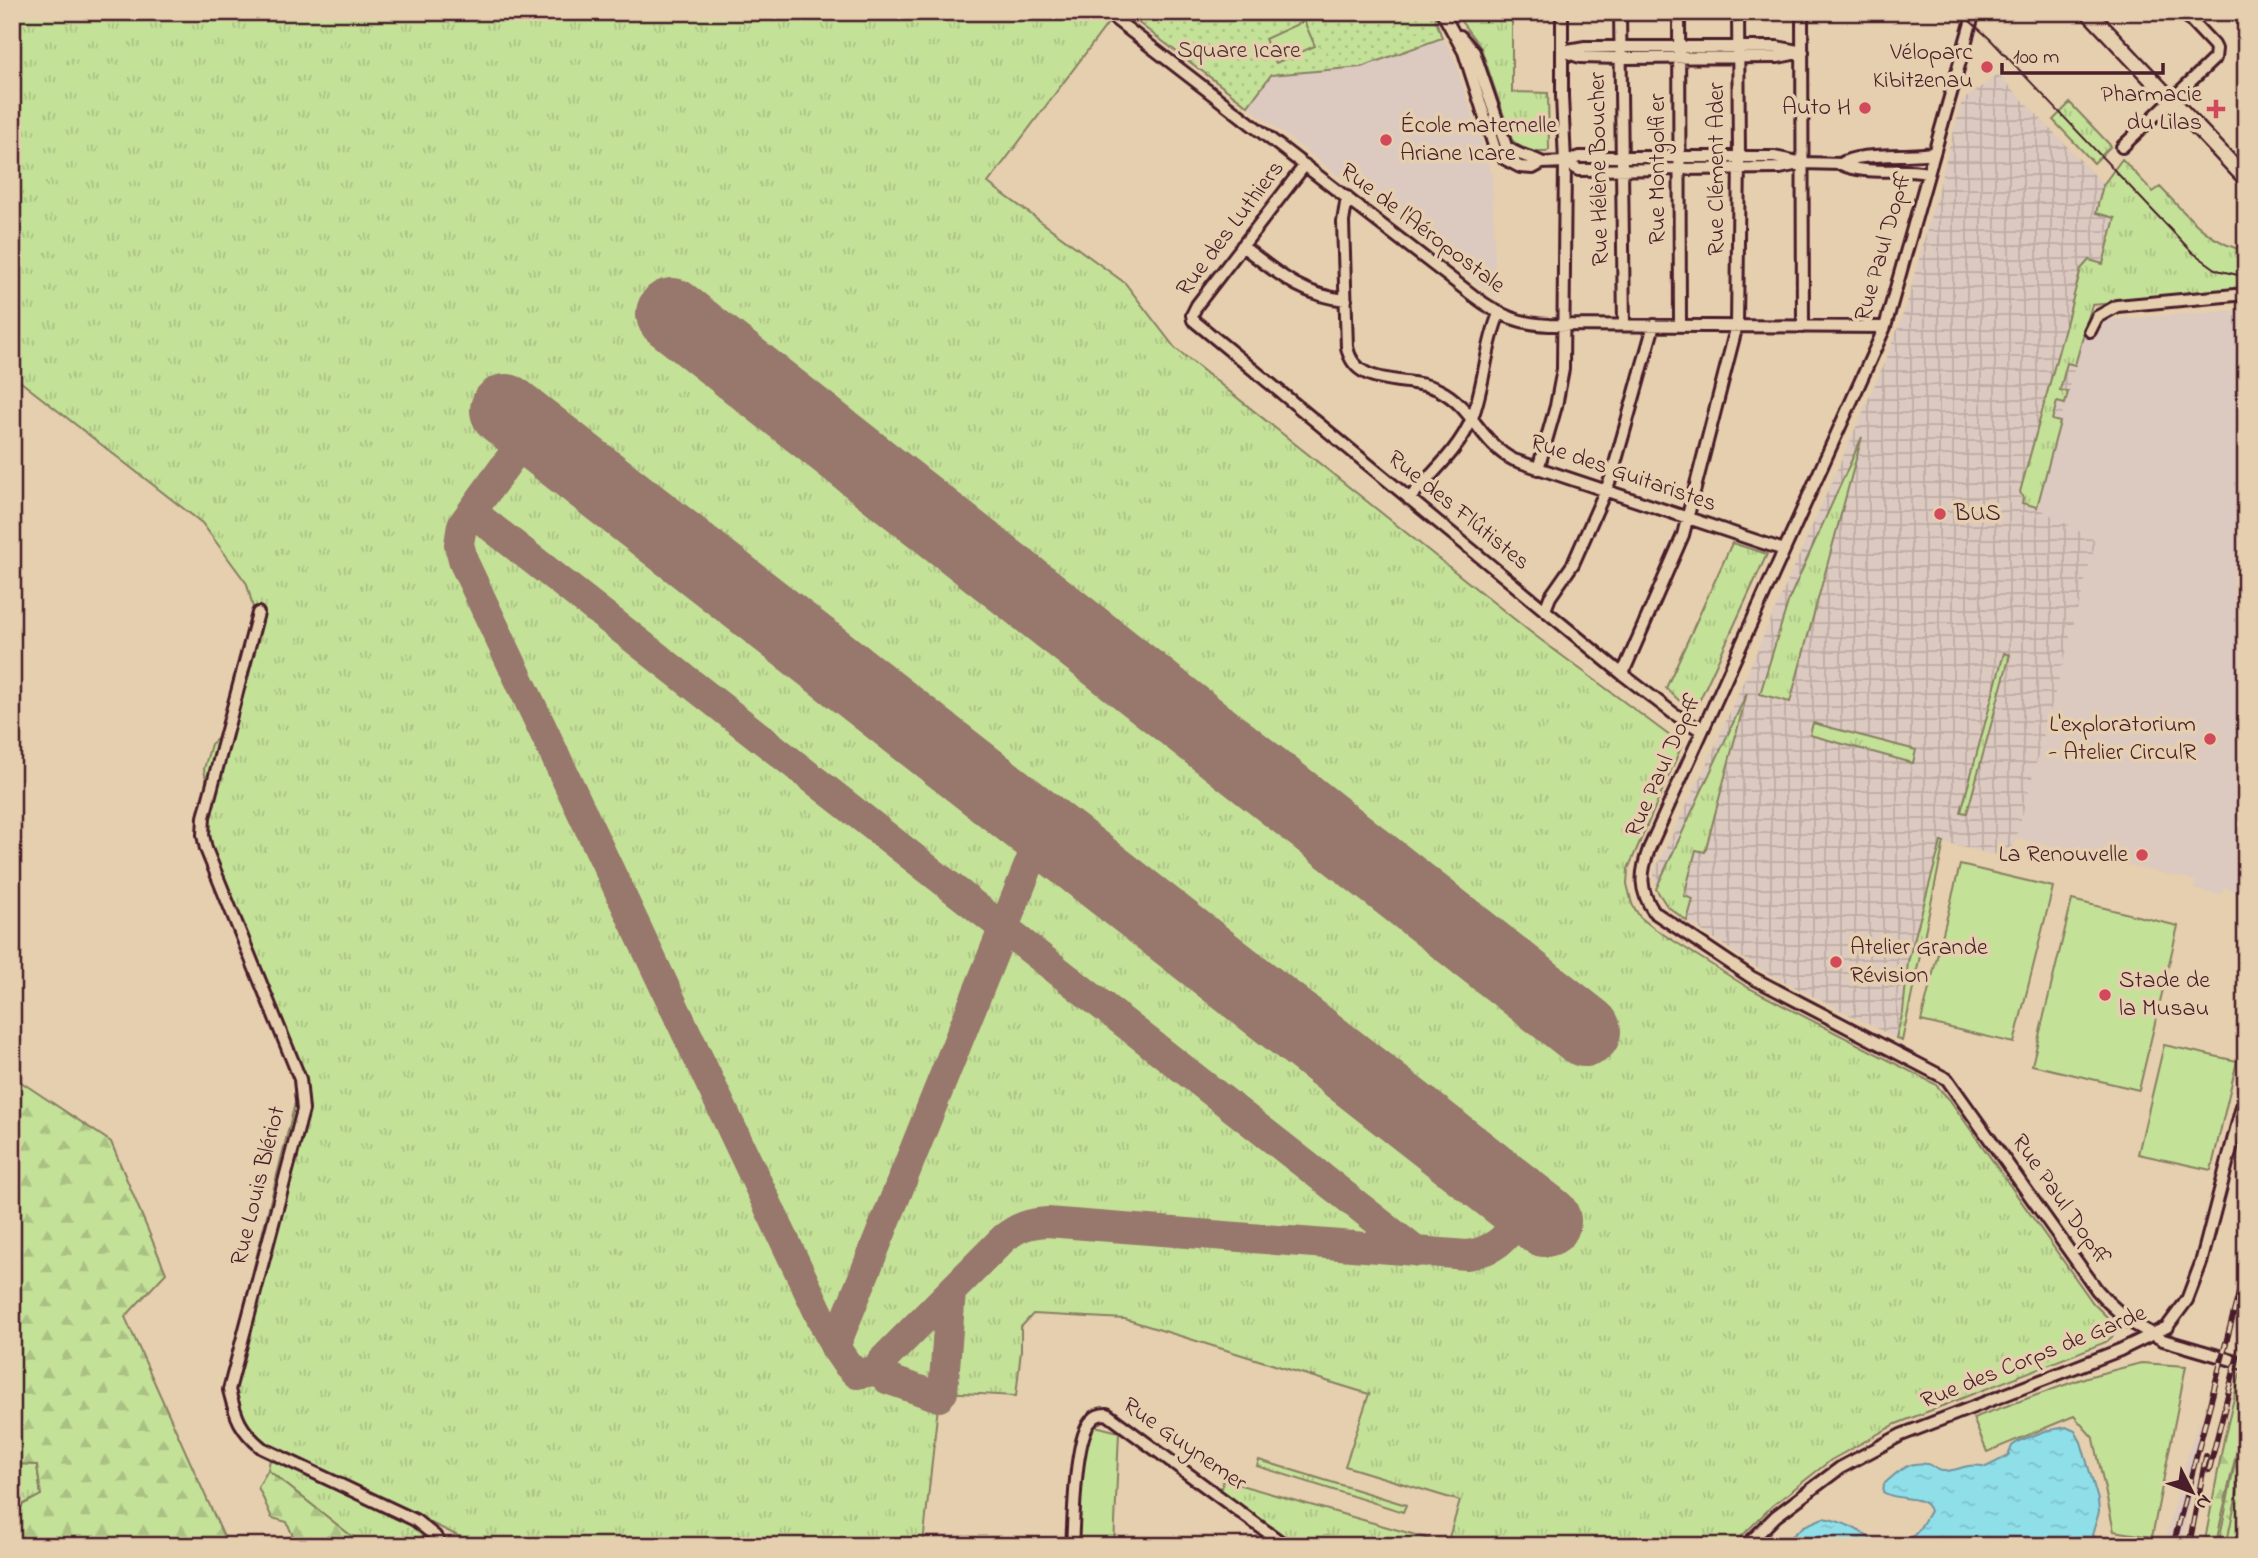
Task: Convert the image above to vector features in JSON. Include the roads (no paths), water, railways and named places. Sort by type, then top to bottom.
[{"type":"street","points":[[1538,470],[1562,379],[1565,162],[1562,12]]},
{"type":"street","name":"Rue Hélène Boucher","points":[[1620,12],[1624,325]]},
{"type":"street","name":"Rue Montgolfier","points":[[1679,12],[1680,325]]},
{"type":"street","name":"Rue Clément Ader","points":[[1621,673],[1671,566],[1688,519],[1737,325],[1738,12]]},
{"type":"street","points":[[1802,12],[1802,327]]},
{"type":"street","name":"Rue Paul Dopff","points":[[1973,12],[1885,327],[1641,870],[1642,886],[1646,900],[1654,912],[1751,977],[1947,1079],[2098,1290],[2130,1322],[2152,1335],[2246,1364]]},
{"type":"street","points":[[2088,12],[2246,179]]},
{"type":"street","points":[[2122,147],[2212,63],[2216,55],[2214,45],[2183,12]]},
{"type":"street","name":"Rue de l'Aéropostale","points":[[1112,14],[1499,314],[1524,323],[1563,325],[1885,327]]},
{"type":"street","points":[[1443,16],[1474,51],[1506,146],[1517,154],[1533,157],[1542,163],[1565,162],[1579,170],[1621,162],[1739,162],[1780,168],[1803,163],[1841,164],[1853,169],[1907,169],[1927,173]]},
{"type":"street","points":[[1562,51],[1585,47],[1620,52],[1738,52],[1777,47],[1803,52]]},
{"type":"street","points":[[1841,164],[1852,157],[1932,153]]},
{"type":"street","name":"Rue des Luthiers","points":[[1192,318],[1197,305],[1305,165]]},
{"type":"street","name":"Rue des Guitaristes","points":[[1347,197],[1343,222],[1347,347],[1350,358],[1358,368],[1374,377],[1434,387],[1452,398],[1501,453],[1538,470],[1784,550]]},
{"type":"street","points":[[1242,246],[1304,290],[1317,296],[1346,300]]},
{"type":"street","points":[[2090,331],[2097,317],[2117,306],[2246,294]]},
{"type":"street","points":[[1409,499],[1461,438],[1472,418],[1492,332],[1499,314]]},
{"type":"street","name":"Rue des Flûtistes","points":[[1192,318],[1201,329],[1621,673],[1673,713],[1702,731]]},
{"type":"street","points":[[1545,610],[1550,597],[1573,564],[1605,492],[1620,449],[1654,325]]},
{"type":"street","name":"Rue Louis Blériot","points":[[258,613],[204,817],[203,835],[206,849],[300,1079],[303,1110],[229,1390],[237,1419],[247,1435],[262,1448],[415,1520],[435,1536],[442,1546]]},
{"type":"street","name":"Rue des Corps de Garde","points":[[1746,1546],[1776,1516],[1840,1468],[1901,1435],[2120,1350],[2172,1322],[2192,1289],[2201,1263],[2246,1091]]},
{"type":"street","name":"Rue Guynemer","points":[[1072,1546],[1078,1460],[1087,1426],[1102,1414],[1112,1415],[1286,1546]]},
{"type":"water","points":[[2066,1427],[2075,1431],[2081,1442],[2098,1500],[2099,1512],[2092,1535],[2107,1538],[2111,1546],[1904,1546],[1918,1531],[1930,1511],[1923,1502],[1883,1492],[1884,1484],[1898,1472],[1913,1464],[1929,1465],[1942,1471],[1973,1466],[1986,1467],[2008,1456],[2012,1446],[2019,1441],[2045,1431]]},
{"type":"water","points":[[1823,1518],[1853,1528],[1877,1546],[1780,1546],[1804,1526]]},
{"type":"tram line","points":[[1960,12],[1990,39],[2192,252],[2217,270],[2246,277]]},
{"type":"railway","points":[[2173,1546],[2246,1266]]},
{"type":"railway","points":[[2209,1470],[2246,1323]]},
{"type":"railway","points":[[2189,1546],[2206,1456]]},
{"type":"place","name":"Véloparc Kibitzenau","points":[[1987,67]]},
{"type":"place","name":"Auto H","points":[[1865,108]]},
{"type":"place","name":"Pharmacie du Lilas","points":[[2216,109]]},
{"type":"place","name":"École maternelle Ariane Icare","points":[[1386,140]]},
{"type":"place","name":"BUS","points":[[1940,514]]},
{"type":"place","name":"L'exploratorium - Atelier CirculR","points":[[2210,739]]},
{"type":"place","name":"La Renouvelle","points":[[2142,855]]},
{"type":"place","name":"Atelier Grande Révision","points":[[1836,962]]},
{"type":"place","name":"Stade de la Musau","points":[[2105,995]]},
{"type":"park label","name":"Square Icare","points":[[1239,51]]}]
